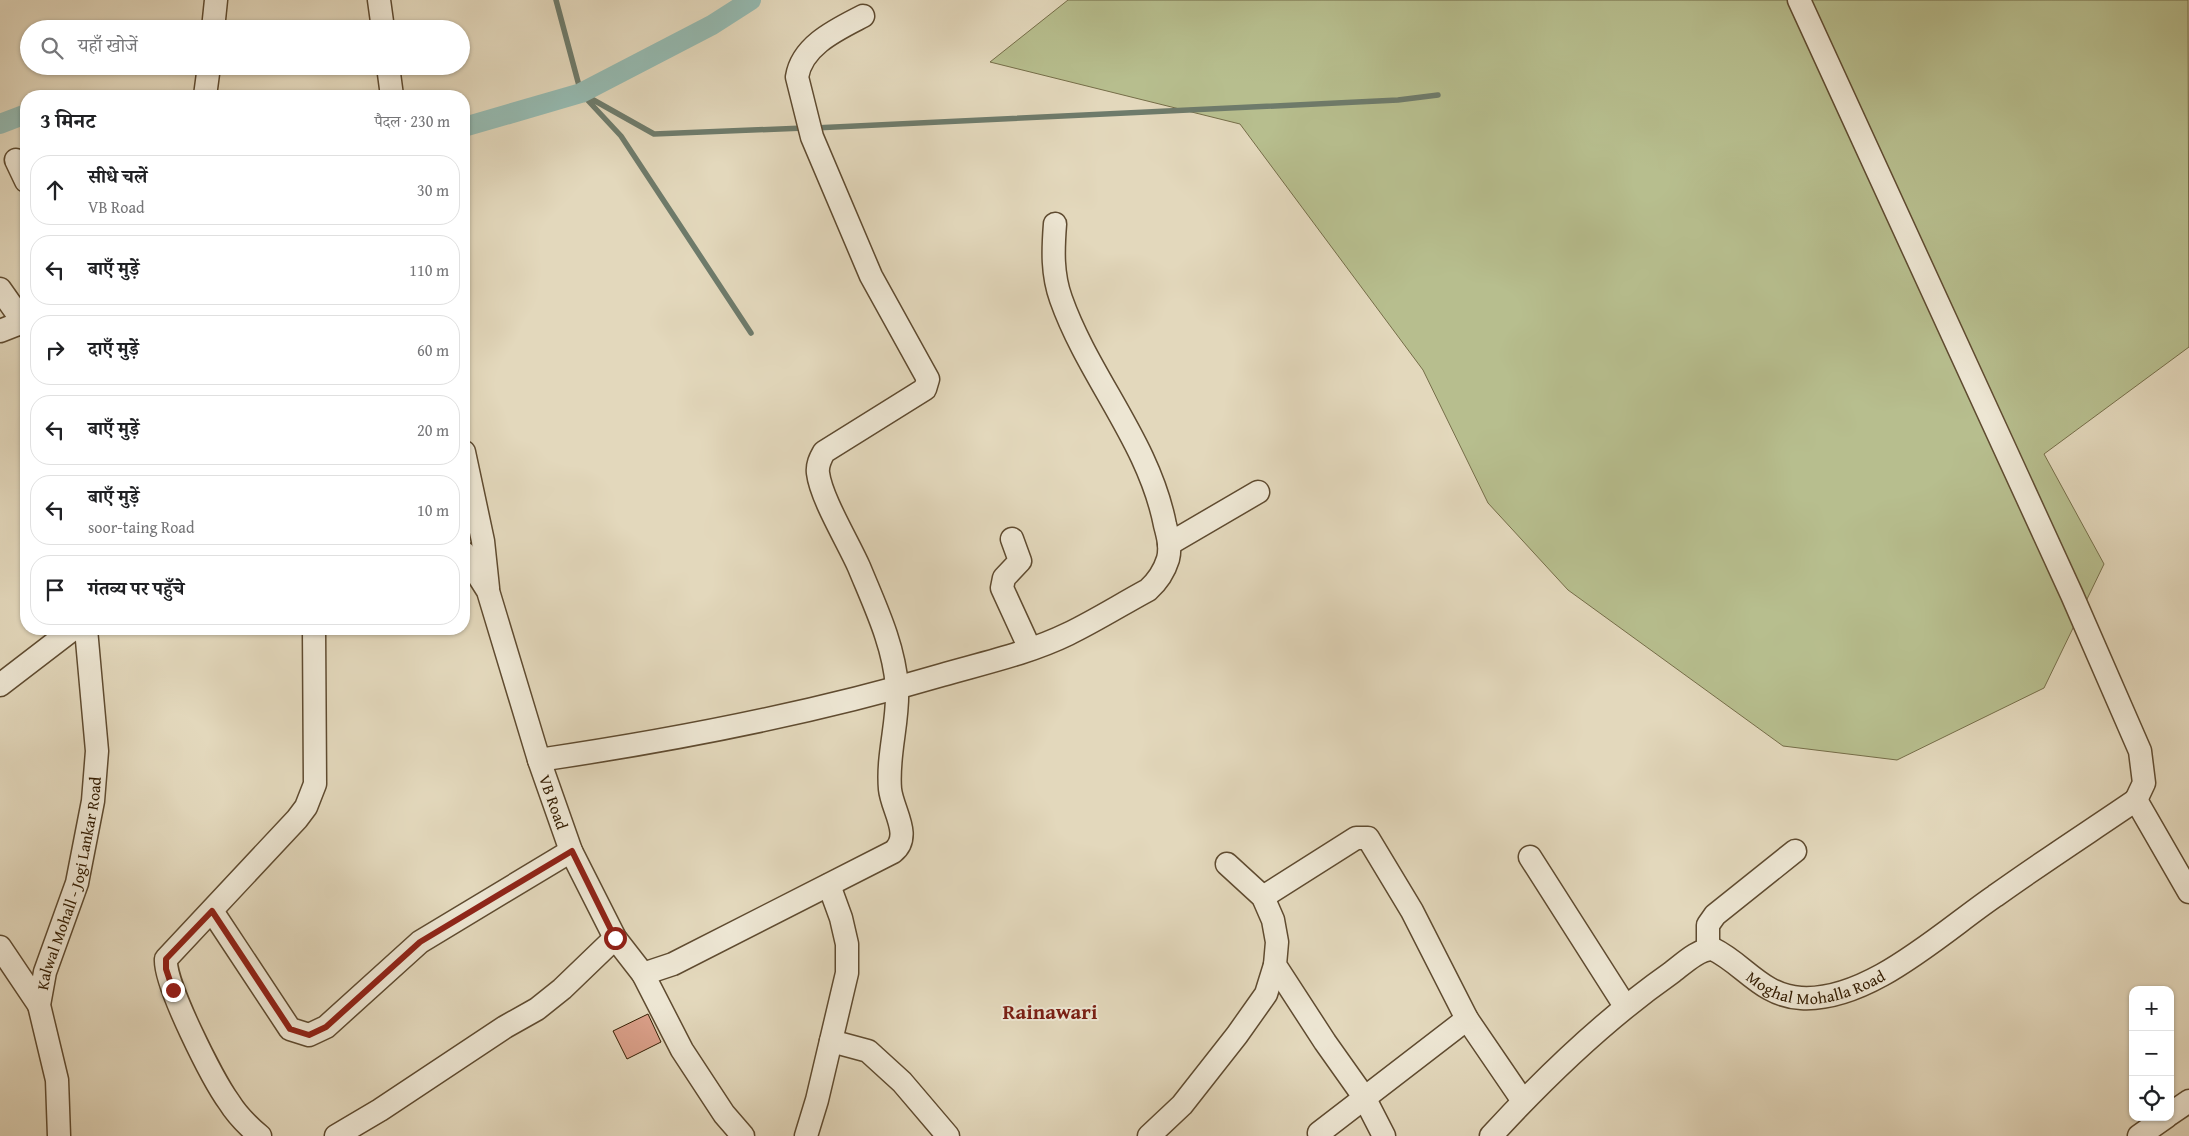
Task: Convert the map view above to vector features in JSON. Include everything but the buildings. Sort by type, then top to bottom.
[{"type":"street","points":[[214,20],[216,0]]},
{"type":"street","points":[[379,0],[382,20]]},
{"type":"street","points":[[1799,0],[2072,595],[2140,751],[2144,782],[2136,800],[2189,892]]},
{"type":"street","points":[[643,974],[673,964],[893,852],[901,846],[903,836],[890,794],[889,774],[897,688],[894,661],[881,622],[821,485],[818,463],[824,452],[925,389],[928,379],[871,276],[812,137],[800,93],[798,70],[810,52],[833,32],[863,16]]},
{"type":"street","points":[[206,90],[208,75]]},
{"type":"street","points":[[389,75],[391,90]]},
{"type":"street","points":[[16,160],[20,168]]},
{"type":"street","points":[[539,760],[670,740],[785,717],[897,688],[1030,649],[1068,634],[1148,590],[1162,574],[1168,558],[1169,544],[1163,514],[1151,477],[1131,434],[1077,336],[1061,299],[1053,268],[1056,224]]},
{"type":"street","points":[[0,289],[20,317]]},
{"type":"street","points":[[0,331],[20,325]]},
{"type":"street","points":[[470,480],[483,541],[488,591]]},
{"type":"street","points":[[1169,544],[1258,492]]},
{"type":"street","points":[[1012,539],[1020,561],[1004,578],[1002,588],[1030,649]]},
{"type":"street","name":"VB Road","points":[[470,563],[488,591],[539,760],[572,851],[615,938],[643,974],[682,1050],[724,1114],[743,1136]]},
{"type":"street","points":[[0,685],[65,635]]},
{"type":"street","name":"Kalwal Mohall - Jogi Lankar Road","points":[[58,1136],[57,1080],[39,1005],[45,972],[77,883],[94,801],[97,751],[87,635]]},
{"type":"street","points":[[248,1133],[211,1074],[173,990],[166,969],[166,959],[297,819],[312,796],[315,784],[314,635]]},
{"type":"street","name":"Moghal Mohalla Road","points":[[1708,949],[1718,951],[1768,989],[1783,994],[1801,998],[1826,996],[1855,988],[1904,960],[2136,800]]},
{"type":"street","points":[[1263,897],[1356,838],[1368,838],[1412,911],[1467,1018],[1523,1101]]},
{"type":"street","points":[[212,911],[290,1029],[309,1035],[326,1027],[420,942],[572,851]]},
{"type":"street","points":[[1490,1136],[1523,1101],[1625,1006],[1696,954],[1708,949],[1708,925],[1715,915],[1795,852]]},
{"type":"street","points":[[1530,858],[1625,1006]]},
{"type":"street","points":[[1149,1136],[1182,1105],[1237,1035],[1266,994],[1275,965],[1277,942],[1273,920],[1263,897],[1227,864]]},
{"type":"street","points":[[806,1136],[847,973],[847,944],[841,918],[829,885]]},
{"type":"street","points":[[336,1136],[380,1110],[505,1027],[537,1009],[562,989],[615,938]]},
{"type":"street","points":[[0,946],[39,1005]]},
{"type":"street","points":[[1275,965],[1325,1042],[1364,1096],[1384,1136]]},
{"type":"street","points":[[1319,1132],[1467,1018]]},
{"type":"street","points":[[831,1041],[868,1051],[902,1082],[948,1136]]},
{"type":"street","points":[[2174,1111],[2189,1101]]},
{"type":"street","points":[[2139,1136],[2160,1121]]},
{"type":"green space","points":[[1068,0],[2188,0],[2189,347],[2044,454],[2104,564],[2044,688],[1897,760],[1783,746],[1568,590],[1488,503],[1423,370],[1240,124],[990,62]]},
{"type":"waterway","points":[[556,0],[581,93],[621,136],[751,333]]},
{"type":"waterway","points":[[470,125],[581,93],[712,25],[751,0]]},
{"type":"waterway","points":[[581,93],[654,134],[804,128]]},
{"type":"waterway","points":[[814,128],[1398,100],[1438,95]]},
{"type":"waterway","points":[[0,124],[20,116]]},
{"type":"district","name":"Rainawari","points":[[1050,1012]]},
{"type":"route","points":[[173,990],[166,969],[166,959],[212,911],[290,1029],[309,1035],[326,1027],[420,942],[572,851],[615,938]]}]
